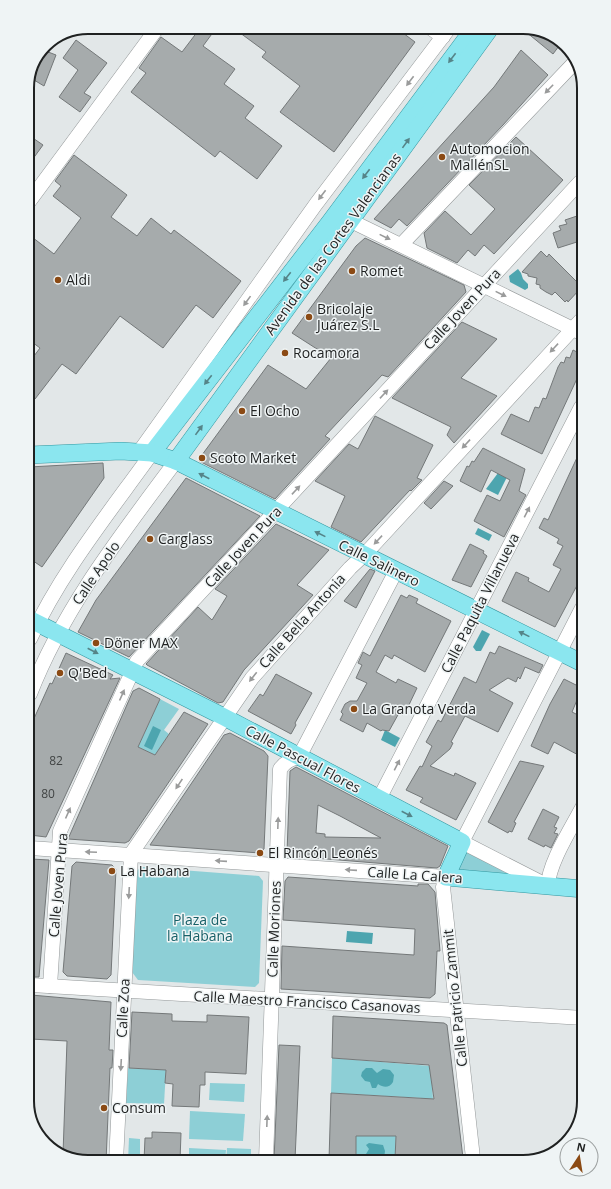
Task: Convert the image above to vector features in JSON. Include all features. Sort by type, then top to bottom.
[{"type":"main road","name":"Avenida de las Cortes Valencianas","points":[[145,453],[330,222],[470,34]]},
{"type":"main road","name":"Avenida de las Cortes Valencianas","points":[[176,461],[486,34]]},
{"type":"main road","name":"Calle Salinero","points":[[34,455],[121,451],[145,453],[176,461],[577,661]]},
{"type":"main road","name":"Calle Pascual Flores","points":[[34,622],[224,717],[462,842]]},
{"type":"main road","name":"Calle Patricio Zammit","points":[[446,877],[462,842]]},
{"type":"main road","name":"Calle La Calera","points":[[446,877],[577,888]]},
{"type":"street","points":[[34,195],[153,34]]},
{"type":"street","points":[[145,453],[316,204],[444,34]]},
{"type":"street","points":[[401,245],[572,65]]},
{"type":"street","name":"Calle Joven Pura","points":[[50,986],[60,831],[137,661],[577,185]]},
{"type":"street","points":[[350,220],[484,286],[577,327]]},
{"type":"street","name":"Calle Bella Antonia","points":[[131,854],[224,717],[259,669],[350,568],[364,555],[577,328]]},
{"type":"street","name":"Calle Paquita Villanueva","points":[[379,799],[577,415]]},
{"type":"street","name":"Calle Apolo","points":[[34,620],[69,570],[145,453]]},
{"type":"street","name":"Calle Apolo","points":[[34,685],[58,634],[100,565],[176,461]]},
{"type":"street","points":[[300,757],[396,571]]},
{"type":"street","points":[[462,842],[577,618]]},
{"type":"street","name":"Calle Moriones","points":[[266,1155],[280,769],[284,763],[291,759],[300,757]]},
{"type":"street","points":[[548,886],[548,878],[552,866],[577,818]]},
{"type":"street","name":"Calle Pascual Flores","points":[[462,842],[548,886]]},
{"type":"street","name":"Calle La Calera","points":[[34,848],[446,877]]},
{"type":"street","name":"Calle Zoa","points":[[116,1155],[131,854]]},
{"type":"street","name":"Calle Patricio Zammit","points":[[446,877],[443,887],[473,1155]]},
{"type":"street","name":"Calle Maestro Francisco Casanovas","points":[[34,985],[577,1018]]},
{"type":"green space","points":[[160,699],[179,709],[164,730],[169,734],[155,755],[138,747]]},
{"type":"green space","points":[[465,851],[509,874],[510,875],[458,871]]},
{"type":"green space","name":"Plaza de la Habana","points":[[142,867],[259,876],[263,881],[259,983],[255,987],[138,980],[132,972],[136,871]]},
{"type":"green space","points":[[332,1058],[431,1066],[433,1100],[441,1155],[425,1155],[421,1098],[331,1093]]},
{"type":"green space","points":[[128,1068],[166,1070],[164,1104],[126,1103]]},
{"type":"green space","points":[[210,1083],[245,1084],[244,1102],[209,1100]]},
{"type":"green space","points":[[190,1111],[245,1114],[243,1141],[189,1139]]},
{"type":"green space","points":[[356,1136],[396,1136],[395,1155],[356,1155]]},
{"type":"green space","points":[[129,1138],[140,1139],[140,1155],[128,1155]]},
{"type":"green space","points":[[189,1148],[226,1150],[226,1155],[189,1155]]},
{"type":"green space","points":[[227,1148],[251,1149],[251,1155],[226,1155]]},
{"type":"shaded area","points":[[518,269],[523,279],[528,284],[528,288],[525,290],[510,282],[509,276]]},
{"type":"shaded area","points":[[498,473],[507,477],[498,495],[486,489]]},
{"type":"shaded area","points":[[478,528],[492,535],[489,541],[475,534]]},
{"type":"shaded area","points":[[482,630],[490,634],[481,651],[476,651],[473,647]]},
{"type":"shaded area","points":[[153,726],[161,730],[152,750],[144,746]]},
{"type":"shaded area","points":[[385,730],[400,738],[395,747],[381,740]]},
{"type":"shaded area","points":[[347,931],[373,933],[372,944],[346,942]]},
{"type":"shaded area","points":[[366,1068],[372,1068],[377,1073],[383,1069],[390,1070],[394,1075],[393,1082],[388,1086],[384,1087],[378,1084],[376,1088],[372,1088],[370,1082],[365,1081],[361,1076],[362,1072]]},
{"type":"shaded area","points":[[369,1143],[383,1145],[384,1155],[366,1155],[369,1149],[366,1145]]},
{"type":"building","points":[[196,34],[212,34],[203,46],[235,69],[224,84],[254,106],[245,118],[282,146],[257,179],[220,151],[215,157],[131,92],[146,73],[139,68],[161,37],[182,52]]},
{"type":"building","points":[[242,34],[404,34],[415,42],[334,152],[280,112],[300,86],[262,57],[266,52]]},
{"type":"building","points":[[529,34],[540,37],[553,43],[558,47],[553,54]]},
{"type":"building","points":[[76,40],[107,63],[84,93],[91,97],[80,112],[59,97],[78,70],[63,58]]},
{"type":"building","points":[[521,50],[548,75],[503,125],[407,226],[399,219],[391,228],[374,219],[494,87]]},
{"type":"building","points":[[48,52],[56,55],[44,86],[35,80],[40,64]]},
{"type":"building","points":[[516,137],[563,180],[494,254],[484,245],[475,256],[468,250],[457,263],[427,248],[424,233],[445,211],[471,235],[495,209],[469,185]]},
{"type":"building","points":[[34,139],[43,145],[34,157]]},
{"type":"building","points":[[74,155],[127,195],[111,217],[137,236],[151,218],[171,234],[174,230],[241,281],[213,318],[196,305],[163,348],[120,316],[76,374],[62,364],[35,399],[34,356],[40,348],[34,344],[34,239],[54,254],[81,218],[53,196],[61,186],[55,181]]},
{"type":"building","points":[[577,216],[577,242],[558,248],[553,233],[561,230],[559,226],[567,224],[565,220]]},
{"type":"building","points":[[365,238],[464,285],[466,292],[388,377],[382,375],[325,436],[330,439],[275,499],[199,461],[268,365],[306,389],[331,358],[292,333],[356,246]]},
{"type":"building","points":[[541,251],[547,257],[549,254],[577,282],[577,292],[568,302],[567,300],[565,302],[555,292],[552,295],[540,288],[540,285],[536,284],[537,278],[528,276],[528,274],[522,272]]},
{"type":"building","points":[[462,322],[497,339],[461,378],[497,396],[454,443],[447,435],[451,427],[392,398]]},
{"type":"building","points":[[573,350],[577,352],[577,379],[542,454],[501,434],[511,414],[529,422],[535,407],[539,408],[543,398],[546,399],[561,362],[564,363],[566,357],[570,358]]},
{"type":"building","points":[[375,416],[433,445],[417,478],[422,480],[411,491],[410,490],[361,542],[331,527],[345,496],[315,481],[349,444],[358,449]]},
{"type":"building","points":[[483,448],[525,469],[519,491],[526,495],[504,537],[474,521],[487,495],[500,501],[510,480],[491,470],[481,492],[460,481],[467,466],[469,467],[472,461],[474,462]]},
{"type":"building","points":[[577,458],[577,585],[555,627],[502,601],[516,572],[529,578],[528,581],[549,592],[561,569],[553,565],[563,546],[557,543],[559,539],[539,528],[544,518],[548,520]]},
{"type":"building","points":[[103,463],[104,478],[42,567],[34,561],[34,467]]},
{"type":"building","points":[[186,478],[260,516],[129,657],[78,632],[96,600]]},
{"type":"building","points":[[444,481],[453,486],[431,509],[424,503]]},
{"type":"building","points":[[276,524],[329,550],[297,585],[313,595],[244,670],[223,702],[218,703],[147,665],[146,664],[198,607],[212,620],[227,596],[215,589]]},
{"type":"building","points":[[470,544],[484,551],[483,553],[487,556],[471,587],[452,580]]},
{"type":"building","points":[[370,569],[375,571],[356,608],[344,601]]},
{"type":"building","points":[[401,595],[407,598],[409,595],[418,599],[416,603],[451,621],[425,672],[394,655],[392,659],[385,655],[376,672],[396,683],[398,679],[417,688],[407,709],[403,715],[399,713],[389,731],[381,731],[367,723],[363,732],[340,720],[343,714],[341,712],[345,704],[350,701],[357,701],[367,683],[356,678],[362,665],[358,663],[363,652],[370,656]]},
{"type":"building","points":[[499,646],[543,665],[539,673],[525,667],[520,679],[518,677],[516,682],[508,678],[489,690],[513,703],[498,732],[465,716],[451,742],[453,743],[450,749],[430,766],[454,776],[455,773],[476,783],[456,820],[420,802],[423,798],[406,790],[420,766],[422,767],[432,746],[426,742],[438,720],[441,722],[464,677],[476,683],[490,652],[495,654]]},
{"type":"building","points":[[66,653],[113,675],[110,679],[120,678],[46,837],[34,836],[34,719],[50,683],[52,684]]},
{"type":"building","points":[[276,674],[312,693],[295,723],[296,725],[291,734],[248,711],[260,694],[263,696]]},
{"type":"building","points":[[564,679],[577,686],[577,700],[572,712],[577,714],[577,754],[554,742],[548,754],[531,746],[550,704]]},
{"type":"building","points":[[139,688],[160,699],[138,747],[155,755],[184,712],[208,724],[129,841],[125,843],[68,839],[133,691]]},
{"type":"building","points":[[230,733],[264,751],[268,756],[264,849],[260,853],[150,845],[224,735]]},
{"type":"building","points":[[520,761],[544,766],[514,822],[516,823],[512,832],[509,831],[508,833],[488,822]]},
{"type":"building","points":[[296,767],[448,846],[440,866],[437,868],[290,856],[287,853],[290,771]],"holes":[[[318,805],[381,838],[325,837],[325,834],[316,833]]]},
{"type":"building","points":[[543,809],[559,817],[554,827],[557,828],[554,833],[558,834],[551,848],[545,845],[544,847],[528,839]]},
{"type":"building","points":[[34,859],[49,860],[39,977],[34,977]]},
{"type":"building","points":[[76,862],[112,865],[116,869],[111,975],[107,979],[67,976],[63,972],[72,866]]},
{"type":"building","points":[[288,877],[418,886],[418,884],[428,884],[435,892],[440,951],[437,951],[435,994],[430,998],[281,989],[282,946],[414,955],[415,929],[283,920],[285,881]]},
{"type":"building","points":[[34,995],[111,1002],[109,1050],[113,1050],[112,1068],[110,1068],[106,1155],[78,1154],[63,1149],[67,1041],[34,1039]]},
{"type":"building","points":[[132,1012],[172,1014],[172,1021],[207,1022],[207,1015],[249,1017],[246,1074],[205,1072],[205,1085],[200,1085],[199,1107],[172,1106],[173,1084],[165,1083],[166,1070],[129,1068]]},
{"type":"building","points":[[333,1016],[444,1023],[447,1025],[463,1155],[395,1155],[396,1136],[356,1136],[356,1155],[329,1155],[331,1093],[434,1099],[429,1065],[332,1058]]},
{"type":"building","points":[[279,1045],[300,1046],[295,1155],[274,1155]]},
{"type":"building","points":[[152,1132],[181,1133],[180,1155],[144,1155],[145,1138],[152,1138]]},
{"type":"place","name":"Automocion MallénSL","points":[[442,157]]},
{"type":"place","name":"Romet","points":[[352,271]]},
{"type":"place","name":"Aldi","points":[[58,280]]},
{"type":"place","name":"Bricolaje Juárez S.L","points":[[309,317]]},
{"type":"place","name":"Rocamora","points":[[285,353]]},
{"type":"place","name":"El Ocho","points":[[242,411]]},
{"type":"place","name":"Scoto Market","points":[[202,458]]},
{"type":"place","name":"Carglass","points":[[150,539]]},
{"type":"place","name":"Döner MAX","points":[[96,643]]},
{"type":"place","name":"Q'Bed","points":[[60,673]]},
{"type":"place","name":"La Granota Verda","points":[[354,709]]},
{"type":"place","name":"El Rincón Leonés","points":[[260,853]]},
{"type":"place","name":"La Habana","points":[[112,871]]},
{"type":"place","name":"Consum","points":[[104,1108]]}]
